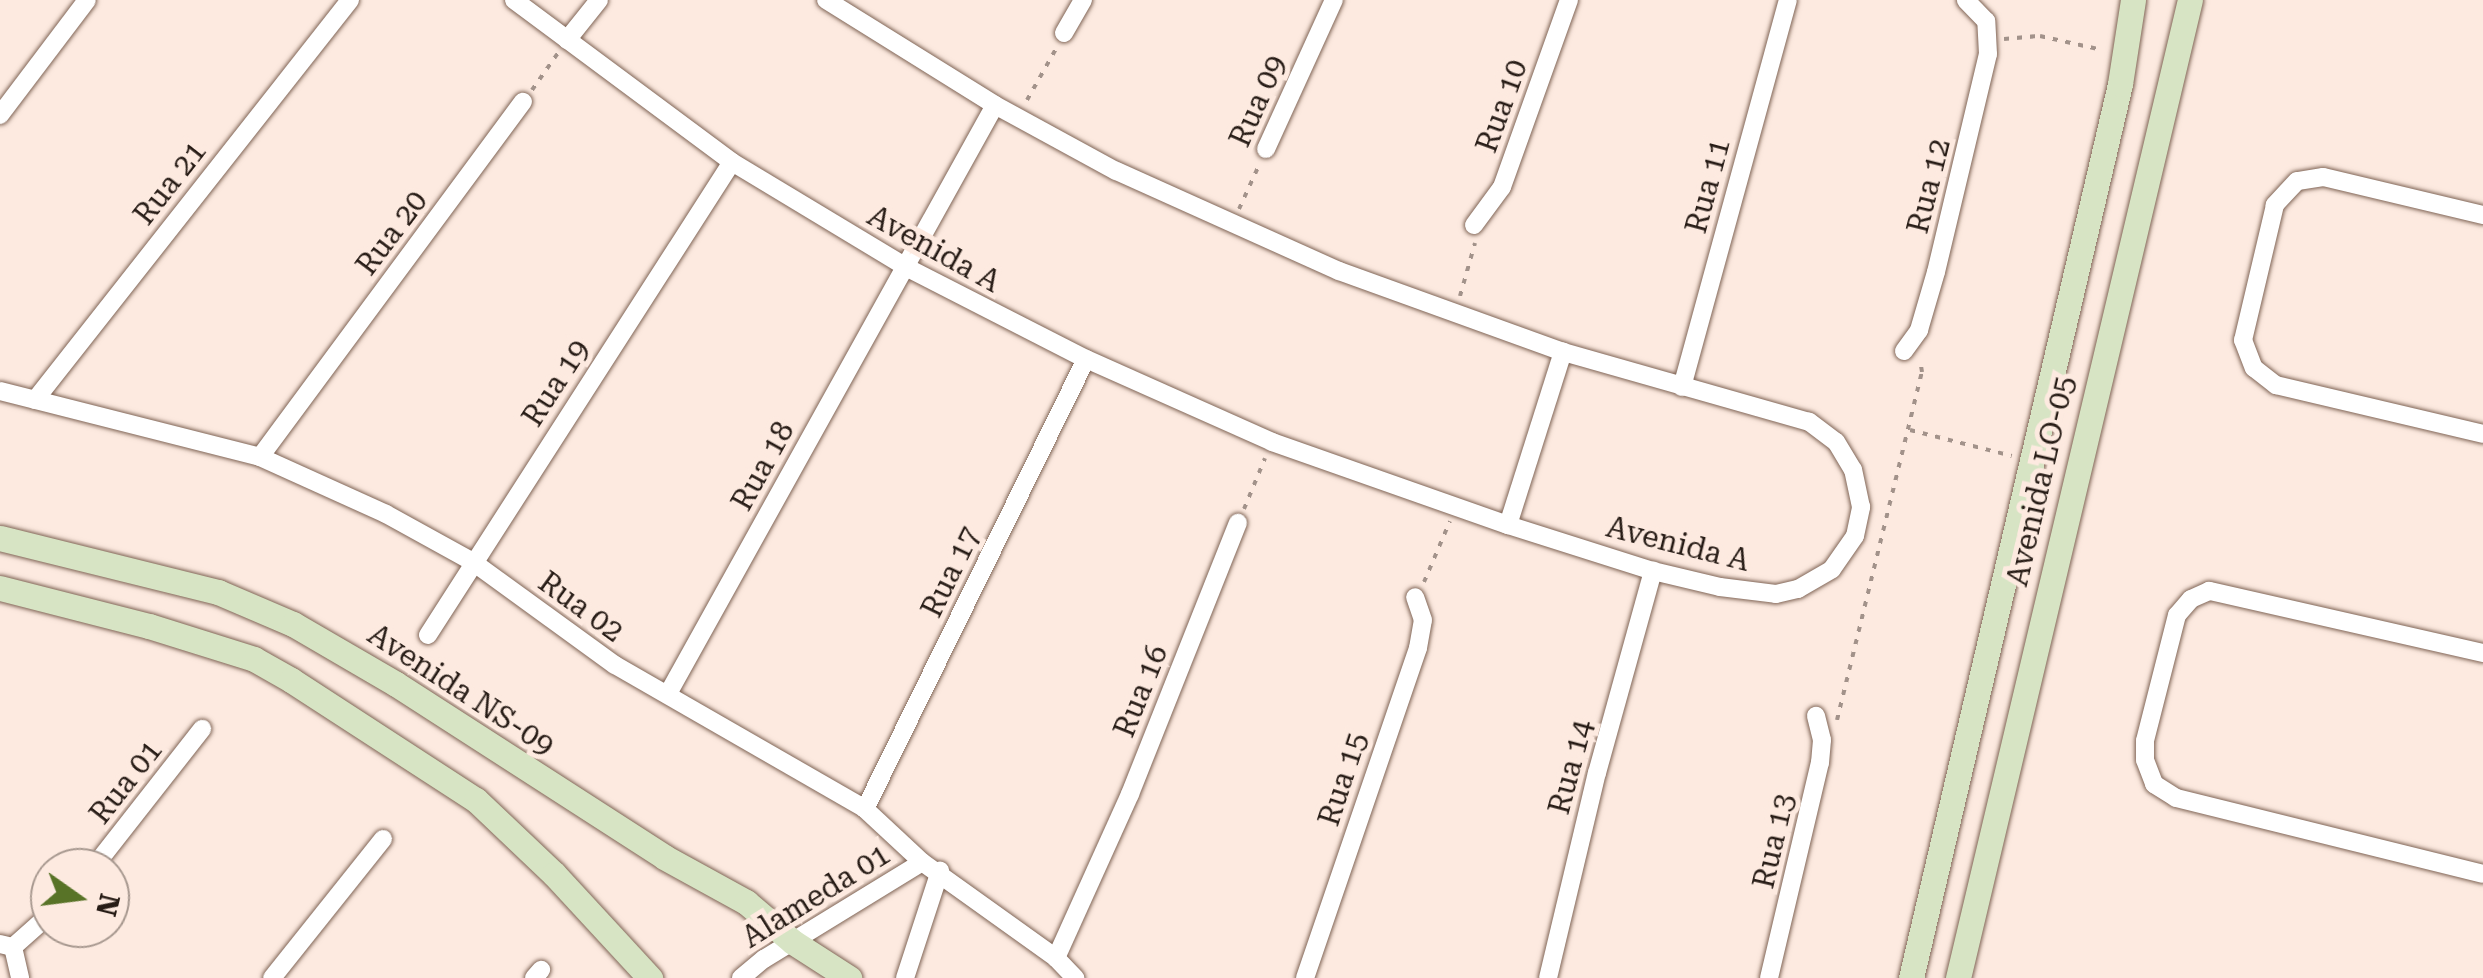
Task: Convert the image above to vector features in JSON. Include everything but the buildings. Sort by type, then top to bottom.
[{"type":"main road","name":"Avenida LO-05","points":[[1910,978],[2125,56],[2133,0]]},
{"type":"main road","name":"Avenida LO-05","points":[[1958,978],[2190,0]]},
{"type":"main road","name":"Avenida NS-09","points":[[0,538],[218,592],[293,624],[396,684],[648,846],[746,902],[792,942],[849,978]]},
{"type":"main road","points":[[0,588],[148,626],[254,660],[306,690],[476,800],[554,874],[650,978]]},
{"type":"street","points":[[0,115],[86,0]]},
{"type":"street","name":"Rua 21","points":[[35,400],[350,0]]},
{"type":"street","name":"Avenida A","points":[[514,0],[732,162],[906,267],[1086,359],[1272,442],[1508,525],[1653,571],[1720,587],[1788,592],[1832,569],[1845,554],[1860,522],[1853,470],[1836,442],[1820,428],[1800,418],[1562,352],[1454,315],[1232,225],[1116,171],[995,105],[826,0]]},
{"type":"street","points":[[568,40],[599,0]]},
{"type":"street","points":[[1064,34],[1083,0]]},
{"type":"street","name":"Rua 09","points":[[1266,149],[1334,0]]},
{"type":"street","name":"Rua 10","points":[[1474,224],[1502,188],[1569,0]]},
{"type":"street","name":"Rua 11","points":[[1682,387],[1788,0]]},
{"type":"street","points":[[1966,0],[1980,10],[1989,35]]},
{"type":"street","name":"Rua 12","points":[[1908,347],[1961,174],[1989,35]]},
{"type":"street","name":"Rua 20","points":[[260,458],[523,102]]},
{"type":"street","name":"Rua 18","points":[[669,692],[995,105]]},
{"type":"street","name":"Rua 19","points":[[428,636],[732,162]]},
{"type":"street","points":[[2483,215],[2322,177],[2297,181],[2275,205],[2244,340],[2254,368],[2276,385],[2483,434]]},
{"type":"street","points":[[1508,525],[1562,352]]},
{"type":"street","name":"Rua 17","points":[[865,808],[1086,359]]},
{"type":"street","name":"Rua 02","points":[[0,391],[260,458],[386,514],[473,562],[615,665],[669,692],[865,808],[922,862],[1056,958],[1075,978]]},
{"type":"street","name":"Rua 16","points":[[1056,958],[1130,794],[1238,522]]},
{"type":"street","name":"Rua 14","points":[[1548,978],[1597,772],[1653,571]]},
{"type":"street","points":[[2483,654],[2210,592],[2192,599],[2177,615],[2145,742],[2145,760],[2154,784],[2176,798],[2483,874]]},
{"type":"street","name":"Rua 15","points":[[1306,978],[1418,648],[1423,620],[1415,597]]},
{"type":"street","name":"Rua 13","points":[[1769,978],[1822,746],[1816,716]]},
{"type":"street","name":"Rua 01","points":[[110,848],[202,729]]},
{"type":"street","points":[[272,978],[384,839]]},
{"type":"street","name":"Alameda 01","points":[[742,978],[792,942],[922,862]]},
{"type":"street","name":"Alameda 01","points":[[905,978],[940,872]]},
{"type":"street","points":[[20,978],[6,946],[30,929]]},
{"type":"path","points":[[1018,117],[1064,34]]},
{"type":"path","points":[[1989,35],[2040,36],[2125,56]]},
{"type":"path","points":[[523,102],[568,40]]},
{"type":"path","name":"Rua 09","points":[[1232,225],[1266,149]]},
{"type":"path","points":[[1454,315],[1475,240],[1474,224]]},
{"type":"path","points":[[1822,746],[1840,712],[1922,372],[1908,347]]},
{"type":"path","points":[[1908,430],[2031,460]]},
{"type":"path","points":[[1238,522],[1272,442]]},
{"type":"path","points":[[1415,597],[1432,570],[1456,508]]}]
